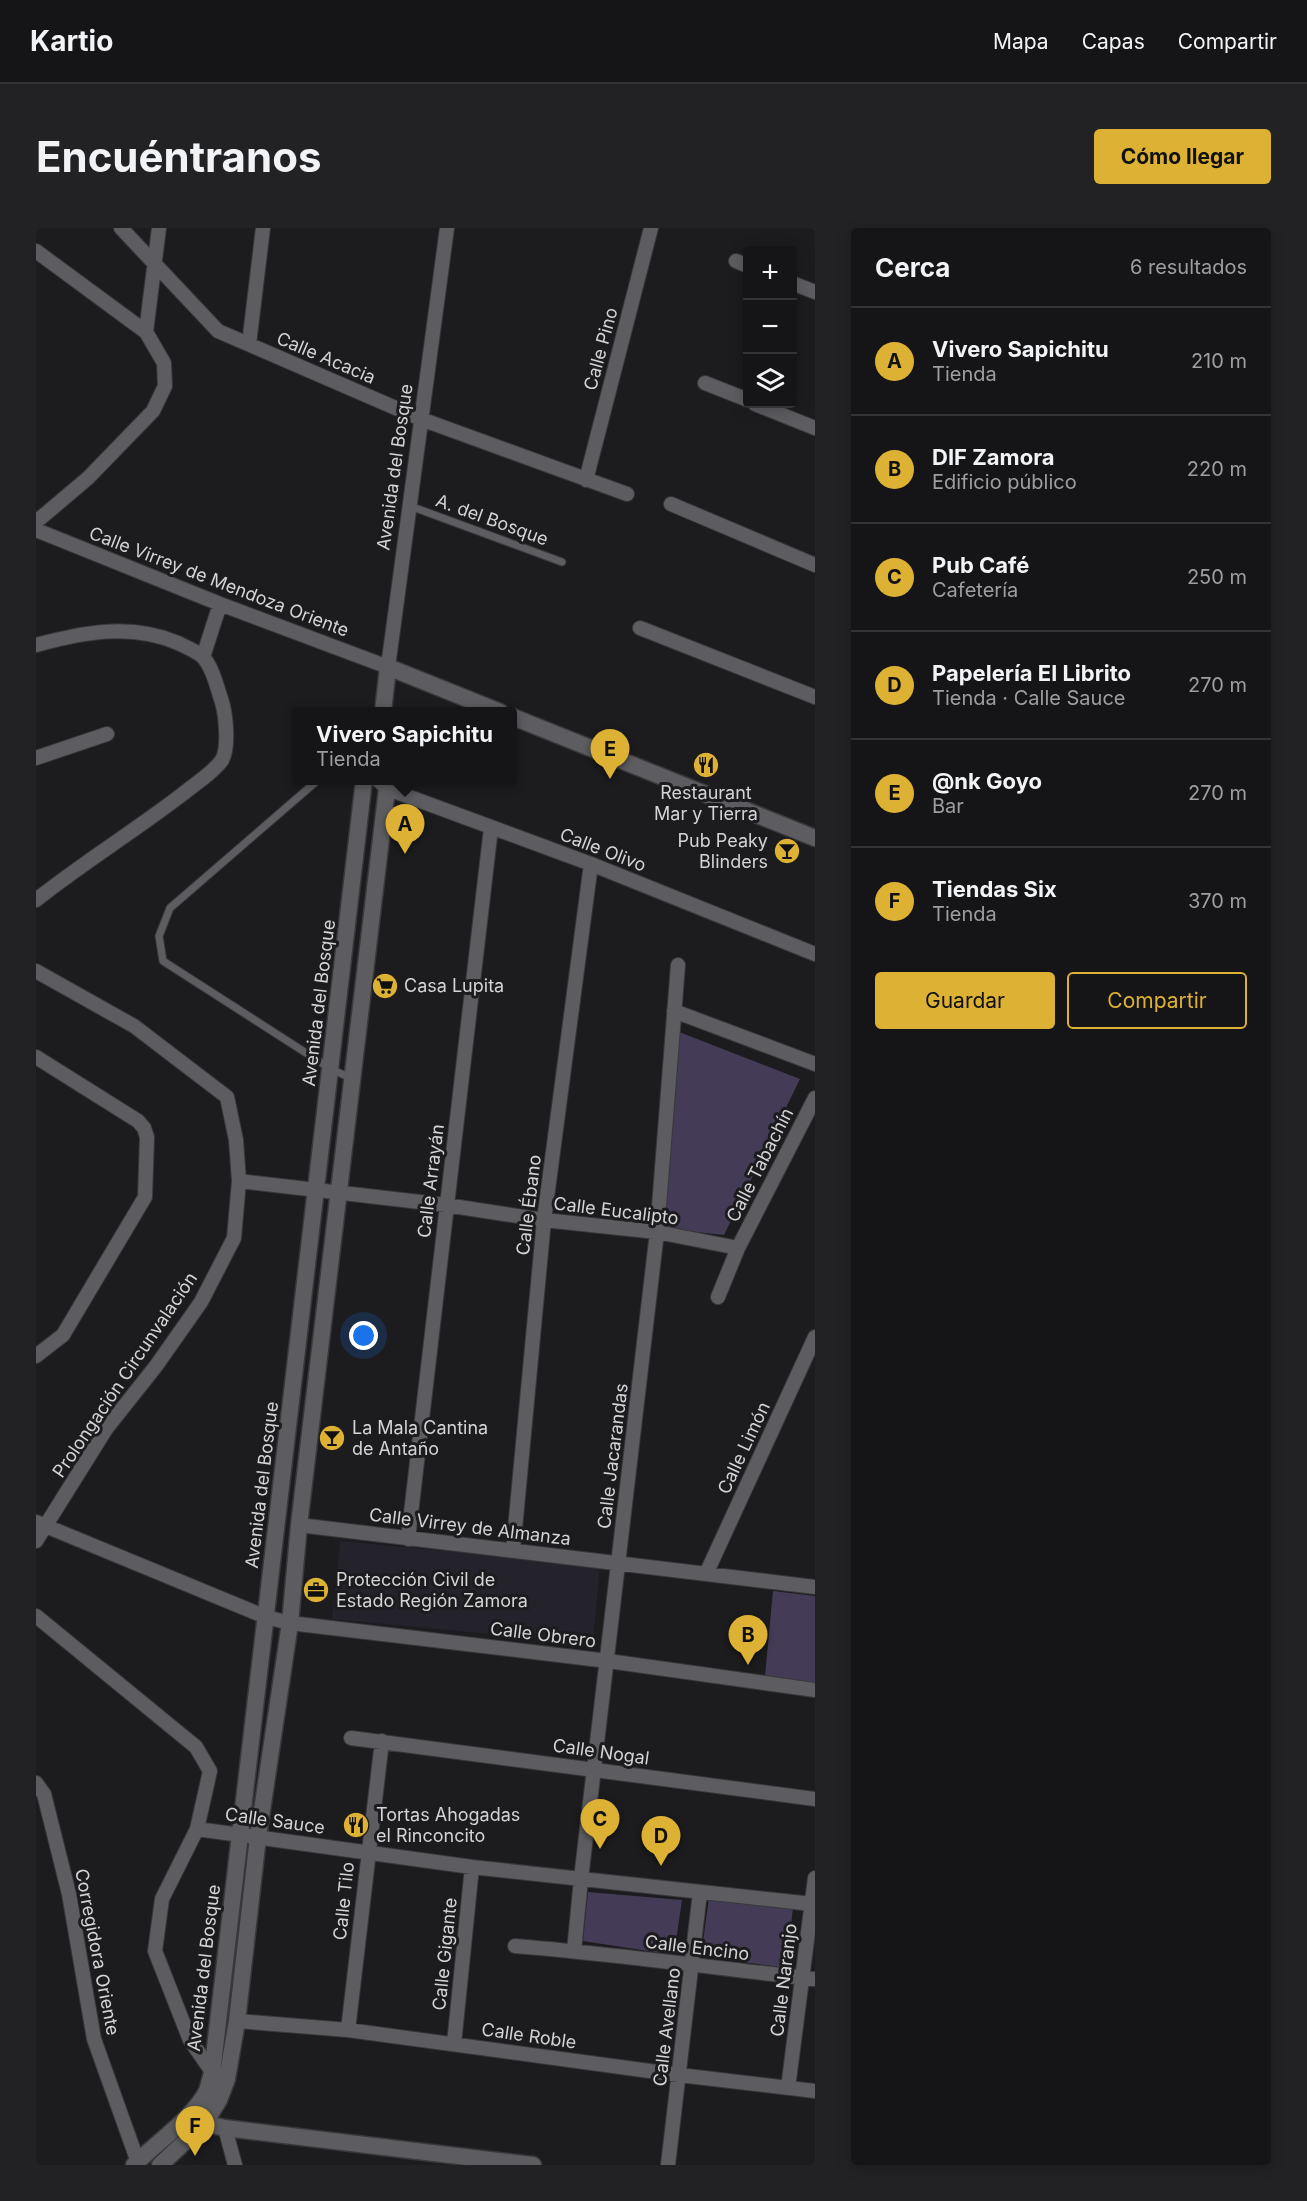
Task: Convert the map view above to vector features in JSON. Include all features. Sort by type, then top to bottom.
[{"type":"street","name":"Calle Acacia","points":[[121,228],[218,331],[421,419],[627,494]]},
{"type":"street","points":[[146,332],[159,228]]},
{"type":"street","points":[[249,344],[263,228]]},
{"type":"street","name":"Avenida del Bosque","points":[[383,707],[447,228]]},
{"type":"street","name":"Calle Pino","points":[[586,480],[651,228]]},
{"type":"street","points":[[36,251],[146,332],[164,363],[165,386],[153,411],[88,478],[36,522]]},
{"type":"street","points":[[797,285],[815,292]]},
{"type":"street","points":[[705,383],[743,398]]},
{"type":"street","points":[[765,408],[815,428]]},
{"type":"street","points":[[671,504],[815,565]]},
{"type":"street","name":"Calle Virrey de Mendoza Oriente","points":[[36,530],[220,604],[388,667]]},
{"type":"street","points":[[203,657],[220,604]]},
{"type":"street","points":[[640,628],[815,697]]},
{"type":"street","points":[[36,645],[75,635],[113,630],[162,636],[203,657],[211,672],[225,713],[225,752],[213,769],[36,900]]},
{"type":"street","points":[[388,667],[490,707]]},
{"type":"street","points":[[517,719],[815,838]]},
{"type":"street","points":[[36,758],[107,734]]},
{"type":"street","name":"Avenida del Bosque","points":[[137,2164],[184,2118],[208,2089],[212,2073],[363,785]]},
{"type":"street","name":"Avenida del Bosque","points":[[160,2165],[204,2124],[219,2100],[237,2021],[258,1837],[290,1623],[299,1525],[353,1079],[385,785]]},
{"type":"street","name":"Calle Olivo","points":[[390,785],[492,828],[591,864],[815,954]]},
{"type":"street","name":"Calle Arrayán","points":[[408,1539],[492,828]]},
{"type":"street","name":"Calle Ébano","points":[[513,1550],[544,1220],[591,864]]},
{"type":"street","name":"Calle Jacarandas","points":[[574,1951],[657,1232],[678,965]]},
{"type":"street","name":"Prolongación Circunvalación","points":[[36,971],[149,1035],[227,1097],[236,1140],[239,1181],[234,1238],[201,1302],[156,1366],[106,1429],[40,1524],[36,1541]]},
{"type":"street","points":[[674,1011],[815,1064]]},
{"type":"street","points":[[36,1057],[138,1121],[147,1137],[145,1197],[63,1335],[36,1356]]},
{"type":"street","name":"Calle Tabachín","points":[[718,1297],[738,1248],[815,1098]]},
{"type":"street","name":"Calle Eucalipto","points":[[239,1181],[657,1232],[738,1248]]},
{"type":"street","name":"Calle Limón","points":[[706,1574],[815,1337]]},
{"type":"street","name":"Calle Obrero","points":[[40,1524],[266,1617],[290,1623],[608,1661],[815,1690]]},
{"type":"street","name":"Calle Virrey de Almanza","points":[[299,1525],[815,1587]]},
{"type":"street","points":[[36,1616],[196,1747],[210,1771],[197,1829],[162,1899],[156,1951],[190,2040],[212,2073],[224,2086]]},
{"type":"street","name":"Calle Nogal","points":[[351,1738],[815,1799]]},
{"type":"street","name":"Calle Tilo","points":[[348,2030],[382,1741]]},
{"type":"street","name":"Corregidora Oriente","points":[[36,1783],[44,1794],[69,1894],[94,2039],[137,2164]]},
{"type":"street","name":"Calle Sauce","points":[[197,1829],[472,1867],[812,1904]]},
{"type":"street","name":"Calle Gigante","points":[[454,2044],[472,1867]]},
{"type":"street","name":"Calle Naranjo","points":[[788,2088],[808,1978],[815,1878]]},
{"type":"street","name":"Calle Avellano","points":[[668,2165],[700,1892]]},
{"type":"street","name":"Calle Encino","points":[[515,1946],[808,1978]]},
{"type":"street","name":"Calle Roble","points":[[237,2021],[348,2030],[815,2091]]},
{"type":"street","points":[[184,2118],[225,2128],[533,2165]]},
{"type":"street","points":[[225,2128],[235,2165]]},
{"type":"lane","name":"A. del Bosque","points":[[410,506],[562,562]]},
{"type":"lane","points":[[312,785],[170,908],[159,936],[163,960],[330,1069],[353,1079]]},
{"type":"shaded area","points":[[679,1032],[800,1079],[724,1235],[659,1228]]},
{"type":"shaded area","points":[[340,1541],[600,1565],[593,1644],[332,1619]]},
{"type":"shaded area","points":[[773,1591],[815,1596],[815,1684],[765,1676]]},
{"type":"shaded area","points":[[588,1892],[682,1900],[674,1955],[583,1941]]},
{"type":"shaded area","points":[[709,1898],[793,1908],[786,1968],[701,1956]]},
{"type":"place","name":"Restaurant Mar y Tierra","points":[[706,765]]},
{"type":"place","name":"@nk Goyo","points":[[610,779]]},
{"type":"place","name":"Pub Peaky Blinders","points":[[787,851]]},
{"type":"place","name":"Vivero Sapichitu","points":[[405,854]]},
{"type":"place","name":"Casa Lupita","points":[[385,986]]},
{"type":"place","name":"La Mala Cantina de Antaño","points":[[332,1438]]},
{"type":"place","name":"Protección Civil de Estado Región Zamora","points":[[316,1590]]},
{"type":"place","name":"DIF Zamora","points":[[748,1665]]},
{"type":"place","name":"Tortas Ahogadas el Rinconcito","points":[[356,1825]]},
{"type":"place","name":"Pub Café","points":[[600,1849]]},
{"type":"place","name":"Papelería El Librito","points":[[661,1866]]},
{"type":"place","name":"Tiendas Six","points":[[195,2156]]}]
